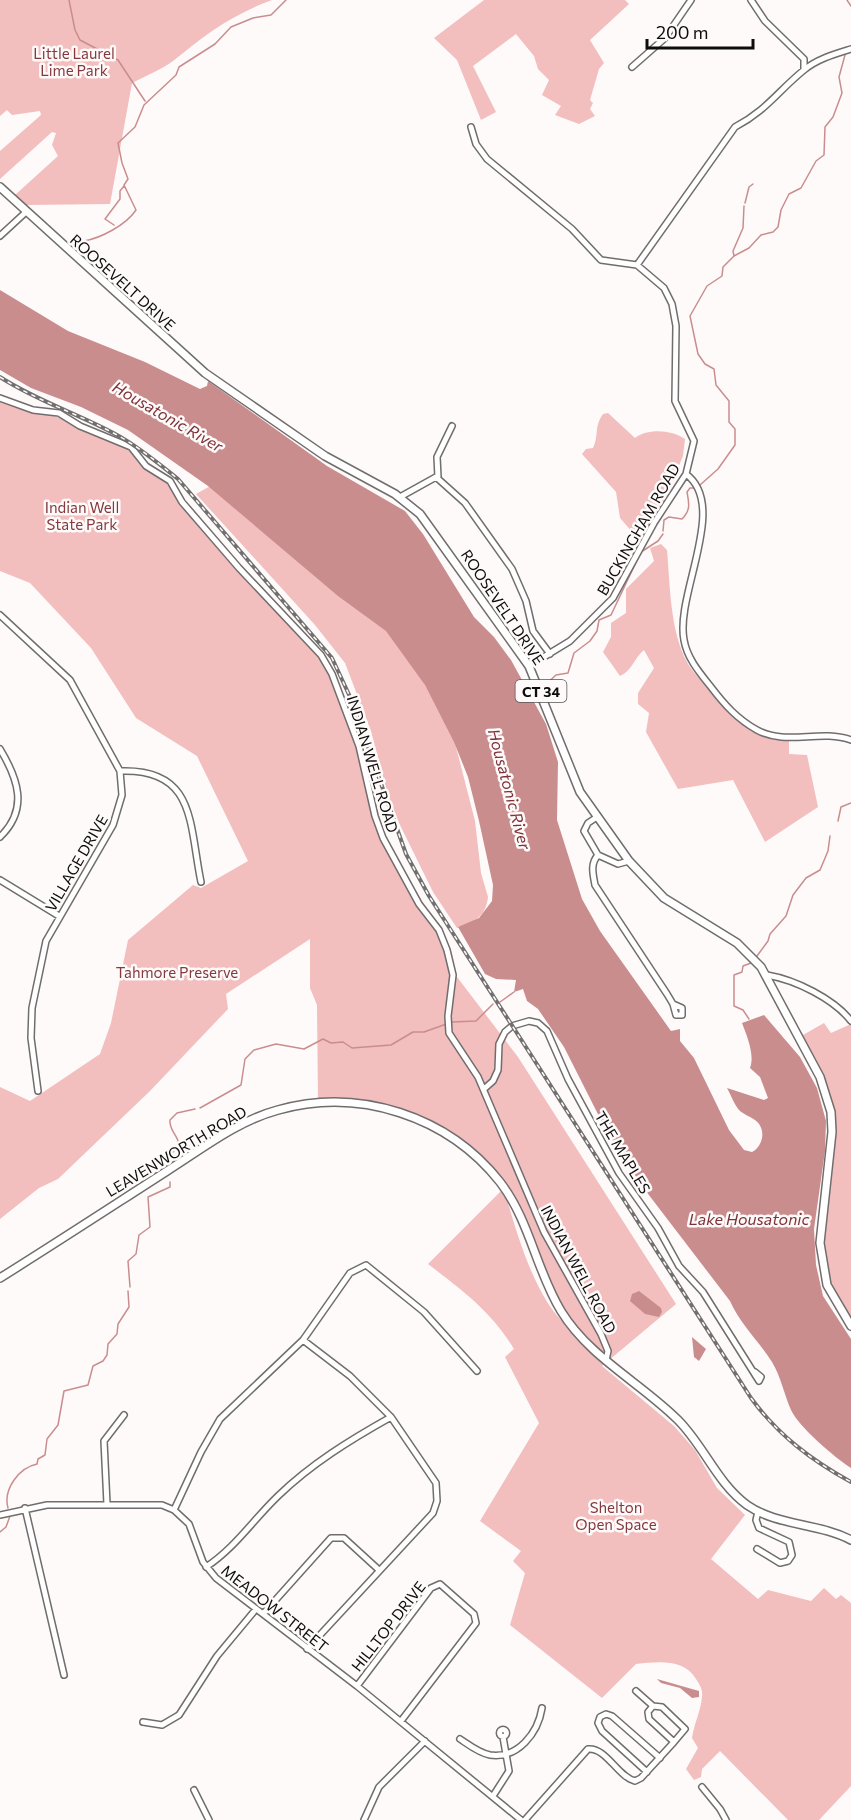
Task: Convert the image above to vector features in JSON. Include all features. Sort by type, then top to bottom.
[{"type":"main road","name":"ROOSEVELT DRIVE","points":[[0,187],[189,360],[218,383],[325,456],[400,497],[431,527],[529,666],[572,773],[597,817],[629,861],[664,898],[737,943],[767,975],[820,1077],[831,1112],[830,1154],[820,1243],[826,1285],[851,1326]]},
{"type":"main road","name":"LEAVENWORTH ROAD","points":[[0,1278],[244,1123],[277,1110],[327,1102],[371,1105],[421,1120],[454,1138],[482,1161],[504,1188],[522,1218],[560,1310],[576,1331],[606,1360],[670,1413],[697,1442],[730,1491],[758,1512]]},
{"type":"main road","points":[[758,1512],[825,1529],[851,1539]]},
{"type":"street","points":[[632,67],[665,39],[691,0]]},
{"type":"street","points":[[751,0],[765,21],[804,59],[804,69]]},
{"type":"street","points":[[471,127],[476,144],[487,159],[572,229],[601,260],[637,265],[735,127],[758,115],[804,69],[823,58],[851,49]]},
{"type":"street","points":[[804,59],[823,58]]},
{"type":"street","points":[[0,236],[26,212]]},
{"type":"street","name":"BUCKINGHAM ROAD","points":[[529,666],[570,641],[613,598],[654,523],[686,474],[694,441],[674,395],[677,336],[674,309],[661,284],[637,265]]},
{"type":"street","name":"INDIAN WELL ROAD","points":[[0,398],[33,410],[59,413],[80,426],[131,447],[141,461],[170,481],[182,502],[239,568],[314,646],[332,674],[355,735],[375,816],[383,838],[416,898],[439,930],[447,950],[453,975],[447,1025],[451,1036],[484,1089],[553,1252],[601,1334],[608,1351],[606,1360]]},
{"type":"street","points":[[452,426],[438,457],[438,477],[465,503],[512,569],[526,601],[533,631],[550,654]]},
{"type":"street","points":[[686,474],[699,488],[702,507],[700,534],[682,625],[684,641],[693,663],[729,710],[764,733],[783,737],[832,735],[851,740]]},
{"type":"street","points":[[400,497],[426,481],[438,477]]},
{"type":"street","name":"VILLAGE DRIVE","points":[[0,615],[70,680],[120,771],[122,795],[113,825],[46,941],[32,1008],[31,1038],[38,1091]]},
{"type":"street","points":[[0,749],[16,780],[19,802],[11,824],[0,837]]},
{"type":"street","points":[[120,771],[152,772],[175,786],[184,801],[201,882]]},
{"type":"street","points":[[597,817],[588,823],[584,831],[598,855],[618,864],[629,861]]},
{"type":"street","points":[[598,855],[593,860],[592,871],[595,885],[674,1004]]},
{"type":"street","points":[[0,880],[59,916]]},
{"type":"street","points":[[767,975],[779,977],[824,999],[844,1012],[851,1022]]},
{"type":"street","name":"THE MAPLES","points":[[484,1089],[494,1081],[498,1070],[499,1044],[505,1032],[512,1026],[529,1020],[538,1023],[551,1039],[568,1079],[619,1173],[658,1228],[679,1266],[703,1292],[755,1372]]},
{"type":"street","points":[[0,1515],[25,1508],[107,1504],[155,1504],[174,1510],[201,1452],[220,1419],[303,1340],[350,1273],[366,1265],[424,1312],[477,1371]]},
{"type":"street","points":[[303,1340],[350,1376],[391,1417],[433,1478],[438,1492],[432,1513],[307,1649]]},
{"type":"street","points":[[107,1504],[103,1447],[108,1435],[124,1415]]},
{"type":"street","points":[[206,1567],[224,1555],[276,1497],[307,1470],[391,1417]]},
{"type":"street","points":[[25,1508],[64,1675]]},
{"type":"street","name":"MEADOW STREET","points":[[174,1510],[193,1531],[206,1567],[216,1578],[357,1686],[523,1820]]},
{"type":"street","points":[[758,1512],[756,1520],[759,1528],[786,1539],[792,1545],[792,1555],[788,1561],[780,1563],[758,1549]]},
{"type":"street","points":[[262,1614],[331,1538],[344,1538],[379,1570]]},
{"type":"street","name":"HILLTOP DRIVE","points":[[357,1686],[431,1588],[440,1584],[474,1614],[476,1623],[401,1721]]},
{"type":"street","points":[[143,1722],[162,1725],[179,1715],[217,1656],[256,1609]]},
{"type":"street","points":[[523,1820],[590,1749],[596,1750],[631,1780],[639,1780],[660,1758],[685,1729],[662,1707],[653,1706],[636,1691]]},
{"type":"street","points":[[653,1706],[648,1712],[649,1719],[674,1742]]},
{"type":"street","points":[[460,1739],[479,1752],[492,1756],[518,1749],[540,1723],[542,1708]]},
{"type":"street","points":[[647,1772],[602,1731],[598,1723],[600,1717],[606,1714],[612,1716],[660,1758]]},
{"type":"street","points":[[492,1796],[509,1772],[503,1737]]},
{"type":"street","points":[[364,1820],[379,1787],[425,1741]]},
{"type":"street","points":[[702,1787],[726,1820]]},
{"type":"street","points":[[194,1790],[209,1820]]},
{"type":"green space","name":"Little Laurel Lime Park","points":[[0,0],[272,0],[231,19],[168,64],[132,83],[110,204],[25,205],[15,195],[58,156],[52,145],[56,133],[52,132],[0,179],[0,151],[41,115],[40,111],[12,115],[7,110],[0,116]]},
{"type":"green space","points":[[484,0],[625,0],[629,4],[590,40],[604,63],[599,69],[590,100],[593,103],[590,109],[595,116],[579,124],[555,115],[561,106],[542,95],[549,80],[538,69],[534,56],[516,34],[473,66],[496,112],[481,120],[457,60],[434,38]]},
{"type":"green space","points":[[0,397],[114,437],[170,480],[189,509],[326,661],[351,724],[386,839],[438,929],[449,952],[454,973],[518,1057],[676,1304],[602,1366],[674,1426],[695,1450],[717,1488],[745,1515],[711,1559],[758,1599],[768,1590],[811,1601],[824,1588],[836,1599],[841,1595],[851,1603],[851,1786],[819,1820],[788,1820],[720,1751],[702,1769],[701,1777],[694,1780],[686,1769],[698,1748],[692,1738],[702,1692],[691,1672],[677,1664],[636,1664],[602,1698],[510,1625],[525,1573],[513,1561],[521,1551],[480,1521],[539,1423],[505,1357],[514,1349],[496,1323],[476,1302],[428,1264],[504,1188],[520,1242],[536,1282],[545,1299],[567,1325],[535,1255],[521,1209],[501,1177],[471,1147],[435,1124],[400,1109],[380,1104],[318,1101],[317,1005],[310,988],[310,939],[226,994],[228,1009],[150,1091],[58,1179],[39,1188],[0,1219],[0,1087],[30,1101],[100,1054],[111,1023],[128,940],[193,885],[201,888],[248,861],[197,756],[136,718],[91,648],[30,583],[0,571]]},
{"type":"green space","points":[[608,413],[635,438],[646,433],[660,431],[685,439],[683,456],[665,498],[646,529],[634,534],[620,518],[616,492],[582,454],[586,449],[593,448],[600,418],[603,414]]},
{"type":"green space","points":[[212,485],[399,636],[454,739],[475,821],[481,873],[488,897],[485,910],[468,924],[457,928],[433,892],[400,825],[388,795],[371,731],[345,663],[315,625],[196,494]]},
{"type":"green space","points":[[661,544],[667,550],[677,636],[681,650],[691,668],[721,704],[740,722],[763,735],[789,739],[789,754],[807,755],[818,807],[765,842],[733,780],[678,789],[646,732],[649,713],[638,704],[638,693],[654,668],[644,650],[620,676],[603,652],[611,637],[611,623],[626,613],[626,589],[654,561],[650,548]]},
{"type":"green space","points":[[824,1023],[831,1033],[851,1024],[851,1320],[828,1277],[822,1246],[822,1210],[833,1116],[831,1102],[803,1035]]},
{"type":"water","name":"Lake Housatonic","points":[[0,290],[68,331],[145,362],[200,389],[207,386],[208,381],[327,466],[405,511],[423,534],[474,617],[494,637],[511,660],[546,724],[558,762],[557,820],[582,899],[600,931],[671,1031],[680,1029],[680,1041],[694,1058],[729,1130],[744,1150],[752,1152],[761,1142],[762,1132],[759,1124],[739,1110],[727,1088],[764,1100],[768,1098],[760,1077],[750,1068],[751,1051],[742,1023],[764,1015],[800,1057],[817,1088],[826,1121],[825,1151],[814,1229],[816,1265],[823,1296],[851,1339],[851,1468],[818,1441],[795,1417],[772,1362],[730,1301],[642,1186],[607,1132],[564,1047],[538,1009],[527,1001],[523,989],[514,992],[516,980],[496,979],[485,974],[458,927],[479,918],[492,901],[493,885],[479,821],[468,777],[454,742],[425,685],[386,631],[338,596],[208,486],[128,430],[81,407],[31,388],[0,370]]},
{"type":"water","points":[[639,1291],[661,1308],[662,1312],[659,1317],[645,1314],[630,1301],[632,1294]]},
{"type":"water","points":[[692,1337],[706,1349],[699,1361],[694,1357]]},
{"type":"water","points":[[657,1679],[699,1691],[699,1697],[692,1698],[680,1688],[661,1683]]},
{"type":"waterway","points":[[69,0],[75,30],[80,40],[118,60],[145,101]]},
{"type":"waterway","points":[[77,252],[84,241],[113,230],[132,216],[136,210],[124,185],[128,179],[118,143],[135,127],[144,105],[176,75],[179,67],[215,44],[231,27],[253,18],[271,15],[286,0]]},
{"type":"waterway","points":[[847,0],[851,6]]},
{"type":"waterway","points":[[700,485],[718,469],[735,445],[735,429],[729,422],[729,401],[716,385],[714,369],[705,364],[698,354],[690,316],[707,286],[722,276],[723,267],[734,256],[749,248],[761,235],[773,232],[778,227],[781,210],[789,194],[801,188],[816,161],[824,155],[825,127],[833,117],[842,93],[839,77],[845,55]]},
{"type":"waterway","points":[[745,203],[749,187],[753,184]]},
{"type":"waterway","points":[[114,225],[105,219],[120,199],[120,191],[124,186]]},
{"type":"waterway","points":[[734,256],[733,251],[743,228],[744,206]]},
{"type":"waterway","points":[[663,531],[664,520],[669,517],[682,519],[685,516],[689,506],[687,492],[690,488],[696,488]]},
{"type":"waterway","points":[[641,552],[658,541],[663,534]]},
{"type":"waterway","points":[[542,688],[556,675],[568,673],[574,653],[590,641],[597,631],[599,620],[611,615],[639,556]]},
{"type":"waterway","points":[[527,693],[537,690]]},
{"type":"waterway","points":[[838,821],[841,807],[851,803]]},
{"type":"waterway","points":[[757,956],[768,941],[770,934],[786,916],[793,895],[806,878],[820,870],[828,851],[830,836]]},
{"type":"waterway","points":[[749,1019],[743,1010],[734,1006],[734,975],[742,972],[743,966],[751,963]]},
{"type":"waterway","points":[[500,1002],[514,992]]},
{"type":"waterway","points":[[200,1108],[241,1085],[245,1059],[254,1050],[276,1044],[304,1049],[323,1039],[331,1043],[343,1042],[352,1048],[391,1045],[413,1032],[424,1032],[452,1022],[476,1021],[493,1004]]},
{"type":"waterway","points":[[166,1160],[179,1145],[170,1120],[177,1113],[195,1109]]},
{"type":"waterway","points":[[130,1287],[128,1261],[136,1254],[139,1235],[150,1227],[148,1197],[170,1187],[170,1182]]},
{"type":"waterway","points":[[8,1508],[10,1487],[18,1475],[37,1464],[38,1459],[45,1455],[47,1439],[58,1425],[64,1391],[88,1385],[93,1366],[103,1361],[107,1355],[108,1344],[117,1334],[118,1324],[129,1307],[128,1291]]},
{"type":"waterway","points":[[0,1532],[6,1527],[10,1516]]},
{"type":"railway","points":[[0,377],[117,435],[141,450],[178,479],[332,658],[351,699],[406,854],[429,896],[751,1398],[772,1424],[796,1446],[851,1482]]},
{"type":"water label","name":"Housatonic River","points":[[168,416]]},
{"type":"water label","name":"Housatonic River","points":[[510,789]]},
{"type":"park label","name":"Indian Well State Park","points":[[82,516]]},
{"type":"park label","name":"Tahmore Preserve","points":[[177,972]]},
{"type":"park label","name":"Shelton Open Space","points":[[616,1516]]}]
